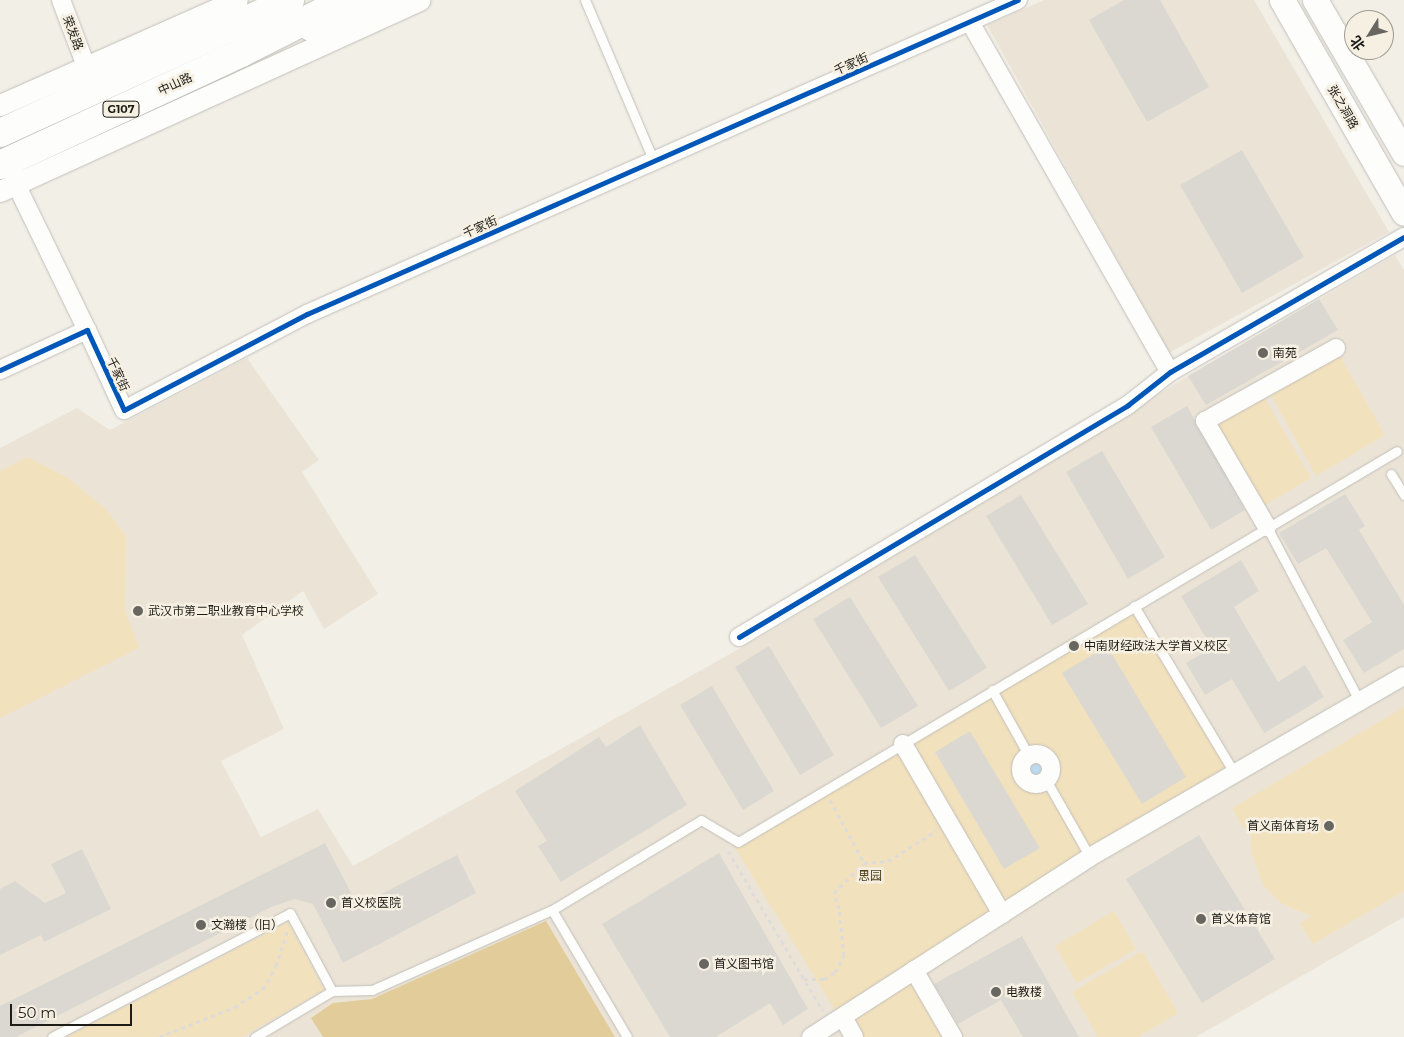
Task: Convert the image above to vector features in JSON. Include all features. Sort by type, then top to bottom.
[{"type":"main road","points":[[230,29],[276,0]]},
{"type":"main road","name":"G107","points":[[3,118],[230,29],[290,0]]},
{"type":"main road","name":"中山路","points":[[7,175],[346,0]]},
{"type":"main road","name":"中山路","points":[[242,53],[393,0]]},
{"type":"main road","name":"张之洞路","points":[[1282,0],[1404,213]]},
{"type":"main road","points":[[1316,0],[1404,153]]},
{"type":"street","name":"荣发路","points":[[61,0],[86,66]]},
{"type":"street","points":[[3,118],[86,66],[238,0]]},
{"type":"street","points":[[0,370],[87,330],[7,175],[420,0]]},
{"type":"street","name":"千家街","points":[[87,330],[124,410],[307,314],[1018,0]]},
{"type":"street","points":[[970,22],[1170,372]]},
{"type":"street","points":[[739,637],[1128,404],[1170,372],[1404,237]]},
{"type":"street","points":[[1267,527],[1205,420],[1336,348]]},
{"type":"street","points":[[812,1037],[1090,858],[1404,676]]},
{"type":"street","points":[[903,744],[1002,914]]},
{"type":"street","points":[[1029,756],[1037,754],[1047,758],[1051,768],[1046,780]]},
{"type":"street","points":[[914,970],[953,1037]]},
{"type":"street","points":[[837,1021],[854,1037]]},
{"type":"lane","points":[[586,0],[654,162]]},
{"type":"lane","points":[[254,1037],[332,991],[372,990],[552,910],[702,820],[738,842],[1397,451]]},
{"type":"lane","points":[[1392,474],[1404,495]]},
{"type":"lane","points":[[1267,527],[1360,702]]},
{"type":"lane","points":[[1134,606],[1234,774]]},
{"type":"lane","points":[[992,690],[1029,756]]},
{"type":"lane","points":[[1046,780],[1090,858]]},
{"type":"lane","points":[[552,910],[627,1037]]},
{"type":"lane","points":[[52,1037],[290,913],[332,991]]},
{"type":"path","points":[[825,790],[864,863]]},
{"type":"path","points":[[804,979],[824,979],[835,972],[844,955],[839,910],[834,893],[864,863],[888,861],[949,823]]},
{"type":"path","points":[[714,828],[804,979],[837,1021]]},
{"type":"path","points":[[159,1037],[236,1007],[263,989],[276,966],[292,917]]},
{"type":"shaded area","points":[[1044,0],[1254,0],[1389,232],[1169,353],[987,25]]},
{"type":"shaded area","name":"中南财经政法大学首义校区","points":[[1395,255],[1404,270],[1404,917],[1196,1037],[0,1037],[0,448],[77,408],[110,430],[247,358],[319,460],[302,472],[378,594],[324,629],[303,591],[242,635],[284,729],[221,761],[261,837],[318,809],[353,866],[767,633],[1188,376]]},
{"type":"shaded area","points":[[546,921],[615,1037],[323,1037],[311,1018],[333,1003],[372,999]]},
{"type":"green space","points":[[1340,356],[1385,435],[1316,476],[1271,395]]},
{"type":"green space","points":[[1264,397],[1311,478],[1263,506],[1215,425]]},
{"type":"green space","points":[[28,457],[68,478],[106,509],[126,536],[125,611],[139,648],[0,718],[0,471]]},
{"type":"green space","name":"思园","points":[[1134,606],[1226,767],[835,1010],[734,846]]},
{"type":"green space","name":"首义南体育场","points":[[1404,707],[1404,891],[1313,944],[1300,924],[1311,916],[1281,903],[1263,885],[1251,851],[1251,832],[1255,823],[1244,829],[1232,808]]},
{"type":"green space","points":[[1114,911],[1136,949],[1077,983],[1055,946]]},
{"type":"green space","points":[[288,922],[324,990],[242,1037],[67,1037]]},
{"type":"green space","points":[[1142,951],[1178,1013],[1138,1037],[1098,1037],[1072,992]]},
{"type":"green space","points":[[915,979],[948,1037],[859,1037],[849,1020]]},
{"type":"water","points":[[1037,759],[1043,762],[1046,768],[1043,774],[1037,777],[1031,774],[1028,768],[1031,762]]},
{"type":"building","points":[[1124,0],[1160,0],[1209,87],[1147,122],[1089,20]]},
{"type":"building","points":[[1242,150],[1304,257],[1242,293],[1180,185]]},
{"type":"building","name":"南苑","points":[[1319,299],[1338,330],[1206,405],[1188,376]]},
{"type":"building","points":[[1187,406],[1245,510],[1211,530],[1151,427]]},
{"type":"building","points":[[1102,451],[1165,557],[1128,579],[1066,472]]},
{"type":"building","points":[[1345,494],[1365,526],[1359,530],[1404,605],[1404,649],[1364,673],[1343,640],[1372,622],[1326,548],[1298,564],[1279,533]]},
{"type":"building","points":[[1021,495],[1088,604],[1052,625],[986,516]]},
{"type":"building","points":[[915,555],[987,668],[949,691],[878,577]]},
{"type":"building","points":[[1241,560],[1259,591],[1234,607],[1278,682],[1305,665],[1324,697],[1264,733],[1232,679],[1205,695],[1186,663],[1212,648],[1181,596]]},
{"type":"building","points":[[850,597],[918,706],[881,728],[813,619]]},
{"type":"building","points":[[769,646],[834,755],[800,775],[735,667]]},
{"type":"building","points":[[1107,646],[1186,777],[1142,804],[1062,673]]},
{"type":"building","points":[[712,686],[774,791],[743,810],[680,705]]},
{"type":"building","points":[[640,725],[687,805],[561,882],[538,846],[547,841],[515,791],[599,737],[606,747]]},
{"type":"building","points":[[970,731],[1040,848],[1004,869],[935,752]]},
{"type":"building","name":"首义体育馆","points":[[1199,835],[1275,959],[1202,1003],[1126,879]]},
{"type":"building","points":[[325,843],[358,906],[457,855],[476,893],[343,963],[313,904],[295,899],[271,907],[16,1037],[0,1037],[0,1006]]},
{"type":"building","points":[[82,849],[111,909],[44,942],[41,935],[0,955],[0,889],[15,881],[45,903],[66,893],[51,864]]},
{"type":"building","name":"首义图书馆","points":[[719,853],[808,1009],[783,1025],[770,1003],[716,1037],[670,1037],[602,924]]},
{"type":"building","name":"电教楼","points":[[1022,936],[1079,1037],[1023,1037],[1001,1000],[958,1024],[934,984]]},
{"type":"cycle path","points":[[0,370],[87,330],[124,410],[307,314],[1018,0]]},
{"type":"cycle path","points":[[739,637],[1128,405],[1170,372],[1404,237]]},
{"type":"place","name":"南苑","points":[[1263,353]]},
{"type":"place","name":"武汉市第二职业教育中心学校","points":[[138,611]]},
{"type":"place","name":"中南财经政法大学首义校区","points":[[1074,646]]},
{"type":"place","name":"首义南体育场","points":[[1329,826]]},
{"type":"place","name":"首义校医院","points":[[331,903]]},
{"type":"place","name":"首义体育馆","points":[[1201,919]]},
{"type":"place","name":"文瀚楼（旧）","points":[[201,925]]},
{"type":"place","name":"首义图书馆","points":[[704,964]]},
{"type":"place","name":"电教楼","points":[[996,992]]}]
